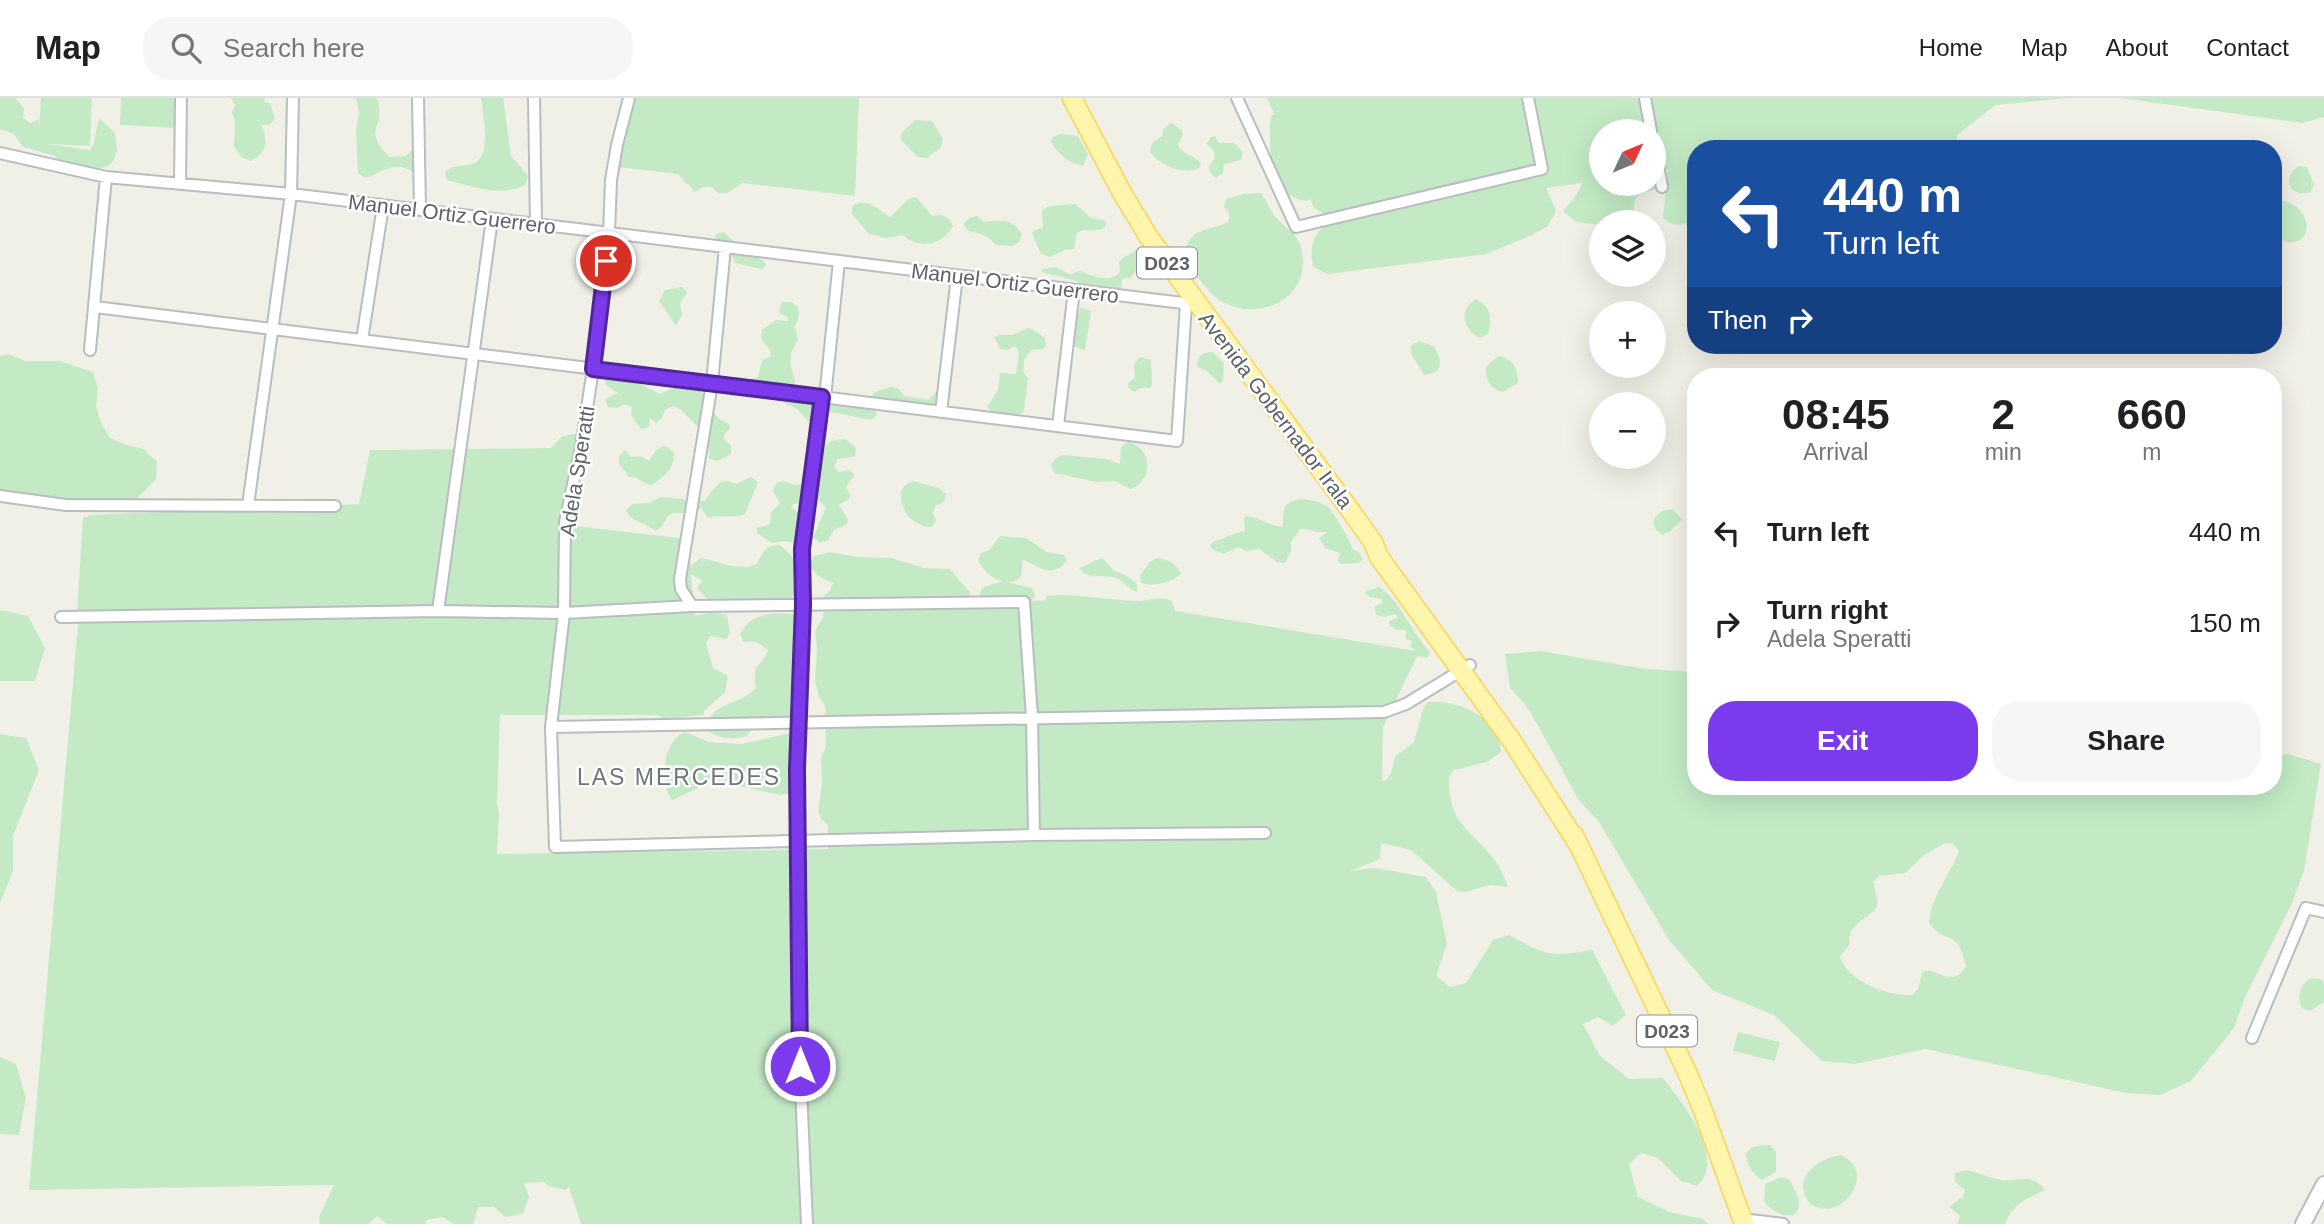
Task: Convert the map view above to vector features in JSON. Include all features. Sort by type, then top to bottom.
[{"type":"main road","name":"Avenida Gobernador Irala","points":[[1072,98],[1134,214],[1192,304],[1373,542],[1379,557],[1466,667],[1578,844],[1687,1072],[1743,1221]]},
{"type":"street","points":[[180,183],[181,98]]},
{"type":"street","points":[[248,505],[291,194],[293,98]]},
{"type":"street","points":[[418,98],[420,210]]},
{"type":"street","points":[[534,98],[536,224]]},
{"type":"street","name":"Adela Speratti","points":[[629,98],[613,169],[609,233],[582,447],[565,523],[564,612],[551,727],[555,847],[799,841]]},
{"type":"street","points":[[1237,98],[1296,227],[1542,169],[1528,98]]},
{"type":"street","points":[[1645,98],[1649,119]]},
{"type":"street","name":"Manuel Ortiz Guerrero","points":[[0,153],[106,177],[291,194],[1192,304]]},
{"type":"street","points":[[90,350],[106,177]]},
{"type":"street","points":[[362,340],[383,206]]},
{"type":"street","points":[[438,611],[492,219]]},
{"type":"street","points":[[692,606],[681,589],[680,579],[712,383],[725,247]]},
{"type":"street","points":[[807,1224],[800,1066],[797,723],[803,605],[802,549],[824,397],[839,261]]},
{"type":"street","points":[[941,412],[957,276]]},
{"type":"street","points":[[1058,426],[1074,290]]},
{"type":"street","points":[[95,307],[1177,441],[1192,304]]},
{"type":"street","points":[[0,495],[66,505],[335,506]]},
{"type":"street","points":[[61,617],[438,611],[564,612],[692,606],[1024,602],[1032,717],[1034,835]]},
{"type":"street","points":[[551,727],[1384,712],[1406,704],[1466,667]]},
{"type":"street","points":[[799,841],[1265,833]]},
{"type":"street","points":[[2252,1038],[2306,908],[2324,912]]},
{"type":"street","points":[[2303,1224],[2324,1184]]},
{"type":"street","points":[[1743,1221],[1783,1224]]},
{"type":"green space","points":[[0,98],[16,98],[24,109],[23,118],[30,123],[38,120],[39,127],[41,98],[92,98],[90,146],[46,144],[90,150],[100,119],[115,133],[117,151],[114,160],[108,166],[91,171],[68,168],[55,156],[23,147],[14,134],[0,129]]},
{"type":"green space","points":[[121,98],[175,98],[174,128],[120,125]]},
{"type":"green space","points":[[231,98],[265,98],[264,102],[270,103],[275,119],[269,125],[261,125],[265,146],[260,155],[250,161],[242,157],[234,147],[235,121],[232,113],[235,105]]},
{"type":"green space","points":[[356,98],[377,98],[379,116],[376,139],[389,157],[406,156],[412,150],[420,152],[426,177],[423,193],[415,190],[413,172],[406,169],[389,168],[365,178],[358,173],[356,130],[359,112]]},
{"type":"green space","points":[[481,98],[503,98],[511,156],[528,176],[525,185],[516,189],[496,191],[447,180],[445,172],[448,169],[476,162],[484,150]]},
{"type":"green space","points":[[634,98],[859,98],[855,196],[742,183],[727,193],[718,193],[711,187],[703,187],[695,192],[678,174],[618,167],[621,143]]},
{"type":"green space","points":[[1267,98],[2068,98],[1996,105],[1957,135],[1957,140],[1687,140],[1687,222],[1680,225],[1666,220],[1666,210],[1664,210],[1668,169],[1666,119],[1589,119],[1589,196],[1639,196],[1633,210],[1589,210],[1589,224],[1576,222],[1563,211],[1582,183],[1546,188],[1556,211],[1548,226],[1486,254],[1328,274],[1313,267],[1312,245],[1322,228],[1336,221],[1314,208],[1310,199],[1308,201],[1295,198],[1285,191],[1278,181],[1271,155],[1271,116],[1274,114]]},
{"type":"green space","points":[[2120,98],[2324,98],[2324,117],[2302,123]]},
{"type":"green space","points":[[915,120],[932,121],[943,139],[941,147],[927,158],[918,157],[900,139],[902,132]]},
{"type":"green space","points":[[1171,123],[1182,130],[1178,145],[1201,164],[1199,168],[1172,168],[1159,161],[1150,151],[1152,143],[1162,136],[1164,128]]},
{"type":"green space","points":[[1061,134],[1078,136],[1088,154],[1083,166],[1064,157],[1053,146],[1053,137]]},
{"type":"green space","points":[[1215,136],[1219,143],[1234,143],[1243,152],[1241,160],[1224,164],[1223,173],[1216,178],[1209,170],[1215,156],[1207,144],[1211,137]]},
{"type":"green space","points":[[2299,166],[2307,167],[2314,184],[2311,192],[2298,192],[2290,186],[2290,176]]},
{"type":"green space","points":[[1261,193],[1275,217],[1293,233],[1300,244],[1303,261],[1301,277],[1284,299],[1271,306],[1240,308],[1224,303],[1206,288],[1189,265],[1186,248],[1196,234],[1229,221],[1229,213],[1224,207],[1226,199]]},
{"type":"green space","points":[[916,197],[932,216],[941,215],[949,219],[953,226],[937,242],[923,244],[903,235],[886,238],[869,234],[852,214],[852,206],[868,203],[890,217],[908,199]]},
{"type":"green space","points":[[2282,203],[2295,206],[2306,220],[2304,235],[2299,240],[2282,240]]},
{"type":"green space","points":[[1075,204],[1091,218],[1104,220],[1105,227],[1077,233],[1074,249],[1050,257],[1041,254],[1032,233],[1043,228],[1042,210],[1049,206]]},
{"type":"green space","points":[[977,216],[984,222],[1011,223],[1022,235],[1019,242],[1012,246],[996,245],[984,235],[968,231],[963,224],[969,218]]},
{"type":"green space","points":[[724,232],[736,244],[748,248],[766,264],[765,267],[761,269],[735,263],[730,251],[715,238],[716,234]]},
{"type":"green space","points":[[1135,250],[1154,254],[1157,262],[1154,269],[1140,268],[1131,278],[1122,279],[1120,293],[1114,300],[1096,296],[1077,281],[1041,272],[1043,269],[1056,267],[1071,275],[1078,271],[1099,278],[1110,278],[1120,272],[1120,260]]},
{"type":"green space","points":[[682,287],[687,293],[680,303],[682,315],[676,326],[659,301],[665,290]]},
{"type":"green space","points":[[1476,299],[1487,309],[1490,318],[1488,334],[1480,338],[1470,330],[1465,319],[1467,308]]},
{"type":"green space","points":[[782,302],[791,302],[798,307],[799,315],[795,327],[798,339],[791,353],[795,382],[790,388],[748,384],[750,380],[758,377],[762,360],[770,357],[771,352],[761,338],[762,330],[776,320],[788,321],[788,318],[780,313]]},
{"type":"green space","points":[[1080,308],[1091,311],[1085,351],[1071,345]]},
{"type":"green space","points":[[1030,328],[1044,337],[1046,345],[1044,349],[1031,350],[1024,360],[1023,372],[1028,378],[1024,411],[1018,415],[993,413],[987,407],[998,390],[1000,373],[1016,374],[1019,352],[1015,346],[1008,350],[1000,349],[994,337],[1012,335]]},
{"type":"green space","points":[[1419,341],[1435,347],[1440,360],[1439,369],[1433,373],[1424,375],[1411,353],[1411,345]]},
{"type":"green space","points":[[1213,352],[1224,363],[1223,380],[1220,384],[1197,366],[1201,355]]},
{"type":"green space","points":[[9,354],[25,361],[60,361],[93,372],[98,389],[96,406],[101,423],[110,438],[144,449],[157,462],[156,479],[132,504],[115,512],[0,490],[0,356]]},
{"type":"green space","points":[[1498,356],[1511,362],[1518,378],[1518,383],[1503,392],[1489,384],[1486,376],[1486,367]]},
{"type":"green space","points":[[1140,357],[1151,360],[1152,385],[1134,392],[1128,387],[1128,383],[1135,378],[1134,364]]},
{"type":"green space","points":[[611,373],[620,374],[660,394],[682,384],[699,388],[718,418],[729,424],[730,428],[724,435],[724,440],[731,445],[731,454],[718,461],[709,459],[709,447],[705,440],[709,433],[706,422],[698,427],[680,409],[673,406],[665,410],[656,423],[650,418],[649,427],[641,429],[631,415],[632,407],[624,404],[617,408],[608,407],[605,399],[618,393],[606,385],[604,378]]},
{"type":"green space","points":[[890,387],[899,389],[904,396],[929,400],[937,391],[942,391],[949,401],[944,407],[870,399],[875,392]]},
{"type":"green space","points":[[789,397],[855,404],[863,408],[874,407],[877,415],[871,420],[826,411],[815,414],[811,422],[796,408],[782,401]]},
{"type":"green space","points":[[579,433],[591,446],[577,486],[575,526],[688,539],[691,566],[700,558],[735,566],[750,566],[757,564],[768,548],[780,545],[795,563],[796,585],[791,600],[740,599],[715,604],[697,588],[702,581],[691,574],[695,616],[712,612],[727,615],[730,632],[727,639],[710,636],[706,643],[713,668],[728,676],[725,692],[704,711],[704,715],[665,719],[657,715],[500,715],[497,854],[828,849],[828,825],[821,819],[818,810],[822,784],[821,758],[826,747],[825,705],[819,697],[815,681],[815,631],[823,612],[906,608],[871,605],[846,609],[836,607],[823,596],[830,591],[833,583],[815,573],[809,562],[814,556],[830,552],[857,557],[891,558],[924,568],[950,569],[970,593],[968,601],[981,600],[979,596],[982,588],[1002,581],[983,568],[978,561],[981,553],[989,550],[1000,536],[1026,538],[1047,552],[1064,555],[1067,561],[1061,567],[1050,571],[1023,560],[1021,577],[1007,582],[1032,588],[1035,596],[1031,601],[1046,600],[1046,596],[1058,595],[1128,601],[1164,599],[1172,601],[1175,611],[1416,651],[1409,646],[1412,643],[1407,640],[1405,630],[1390,626],[1389,621],[1397,618],[1396,614],[1385,617],[1376,615],[1375,607],[1382,603],[1382,599],[1370,597],[1364,592],[1379,587],[1401,610],[1430,652],[1427,658],[1417,656],[1383,727],[1382,781],[1391,774],[1395,757],[1414,742],[1423,709],[1428,702],[1452,704],[1485,720],[1499,740],[1501,752],[1487,762],[1454,770],[1449,776],[1450,793],[1452,806],[1462,825],[1496,862],[1508,887],[1490,885],[1465,892],[1457,891],[1411,850],[1381,843],[1380,859],[1350,871],[1375,868],[1426,877],[1436,892],[1447,944],[1436,976],[1450,987],[1466,983],[1493,940],[1509,935],[1549,953],[1566,954],[1592,950],[1626,1015],[1613,1026],[1598,1017],[1583,1024],[1600,1056],[1629,1079],[1663,1078],[1694,1122],[1705,1148],[1706,1172],[1697,1186],[1681,1181],[1658,1158],[1641,1153],[1629,1164],[1638,1197],[1669,1212],[1703,1219],[1708,1224],[581,1224],[569,1187],[565,1190],[548,1186],[544,1182],[524,1183],[529,1197],[523,1214],[505,1217],[494,1207],[478,1207],[473,1224],[453,1224],[443,1217],[427,1220],[425,1224],[387,1224],[377,1216],[368,1224],[320,1224],[319,1217],[334,1185],[29,1190],[79,613],[83,517],[359,504],[370,450],[551,448],[561,437]]},
{"type":"green space","points":[[842,439],[856,448],[855,456],[838,459],[834,467],[839,472],[848,470],[855,474],[846,487],[849,499],[839,505],[848,520],[847,524],[834,530],[828,540],[820,543],[813,537],[826,508],[814,495],[791,507],[797,512],[809,511],[811,514],[809,537],[802,544],[784,541],[772,543],[757,533],[757,528],[770,524],[771,512],[780,503],[773,491],[776,483],[807,483],[814,490],[825,446],[831,441]]},
{"type":"green space","points":[[1128,442],[1142,450],[1147,465],[1143,479],[1130,489],[1115,481],[1097,482],[1054,473],[1051,465],[1056,458],[1064,455],[1106,459],[1120,464],[1121,447]]},
{"type":"green space","points":[[664,446],[674,453],[674,459],[667,472],[651,486],[629,477],[619,464],[619,456],[625,450],[631,457],[640,456],[649,461],[656,450]]},
{"type":"green space","points":[[751,477],[758,482],[745,514],[708,518],[701,508],[691,515],[669,515],[662,527],[655,531],[631,517],[626,510],[632,504],[649,503],[660,497],[704,501],[720,482],[736,484]]},
{"type":"green space","points":[[913,481],[939,488],[946,494],[944,502],[936,505],[933,513],[936,521],[931,527],[918,524],[905,511],[901,492],[905,485]]},
{"type":"green space","points":[[1305,499],[1330,509],[1353,550],[1358,551],[1363,559],[1359,563],[1341,564],[1338,561],[1340,553],[1325,548],[1319,538],[1328,532],[1301,528],[1291,542],[1291,551],[1285,563],[1277,562],[1259,549],[1246,551],[1239,547],[1223,554],[1212,549],[1210,545],[1213,542],[1245,530],[1244,518],[1247,516],[1283,527],[1285,507],[1292,501]]},
{"type":"green space","points":[[1672,509],[1682,519],[1663,535],[1656,530],[1653,522],[1660,512]]},
{"type":"green space","points":[[1102,558],[1113,570],[1137,584],[1137,592],[1115,578],[1091,576],[1079,568]]},
{"type":"green space","points":[[1157,558],[1172,563],[1181,574],[1162,583],[1141,583],[1140,575],[1150,562]]},
{"type":"green space","points":[[0,610],[28,616],[45,648],[35,681],[0,681]]},
{"type":"green space","points":[[775,613],[795,614],[798,622],[796,722],[756,722],[747,736],[736,738],[712,733],[707,730],[713,714],[756,688],[756,669],[768,651],[757,643],[744,642],[740,634],[754,619]]},
{"type":"green space","points":[[1540,651],[1646,669],[1687,671],[1687,795],[2282,795],[2282,754],[2288,754],[2321,764],[2304,871],[2292,903],[2245,997],[2234,1028],[2191,1081],[2160,1095],[2126,1093],[1926,1049],[1855,1064],[1822,1061],[1774,1015],[1712,990],[1669,940],[1599,822],[1578,799],[1530,711],[1510,687],[1505,654]],"holes":[[[1945,843],[1953,844],[1959,851],[1933,903],[1929,923],[1959,946],[1966,966],[1959,975],[1950,977],[1930,970],[1922,972],[1918,989],[1912,995],[1902,995],[1870,986],[1852,974],[1840,957],[1850,944],[1854,927],[1877,907],[1873,882],[1879,876],[1905,873],[1923,856]]]},
{"type":"green space","points":[[685,732],[709,742],[742,744],[794,732],[803,773],[802,781],[789,793],[781,795],[711,782],[672,800],[665,783],[665,763],[671,744]]},
{"type":"green space","points":[[0,734],[26,738],[39,770],[13,836],[13,871],[0,903]]},
{"type":"green space","points":[[2313,978],[2322,980],[2324,984],[2324,1002],[2310,1011],[2302,1008],[2299,995],[2302,986]]},
{"type":"green space","points":[[1738,1032],[1780,1042],[1775,1061],[1733,1051]]},
{"type":"green space","points":[[0,1057],[16,1064],[26,1098],[19,1135],[0,1134]]},
{"type":"green space","points":[[1770,1145],[1776,1152],[1776,1172],[1762,1180],[1750,1168],[1746,1153],[1753,1147]]},
{"type":"green space","points":[[1841,1155],[1852,1163],[1857,1173],[1851,1194],[1833,1207],[1822,1208],[1810,1204],[1803,1186],[1809,1171],[1832,1157]]},
{"type":"green space","points":[[1967,1170],[2002,1180],[2030,1179],[2045,1190],[2016,1207],[2005,1224],[1957,1224],[1960,1216],[1950,1208],[1963,1196],[1965,1190],[1955,1182],[1955,1173]]},
{"type":"green space","points":[[1781,1177],[1790,1180],[1799,1202],[1798,1209],[1791,1215],[1773,1210],[1764,1201],[1765,1184]]},
{"type":"district","name":"LAS MERCEDES","points":[[679,777]]},
{"type":"route","points":[[606,261],[593,369],[822,397],[802,549],[803,605],[797,723],[800,1066]]}]
